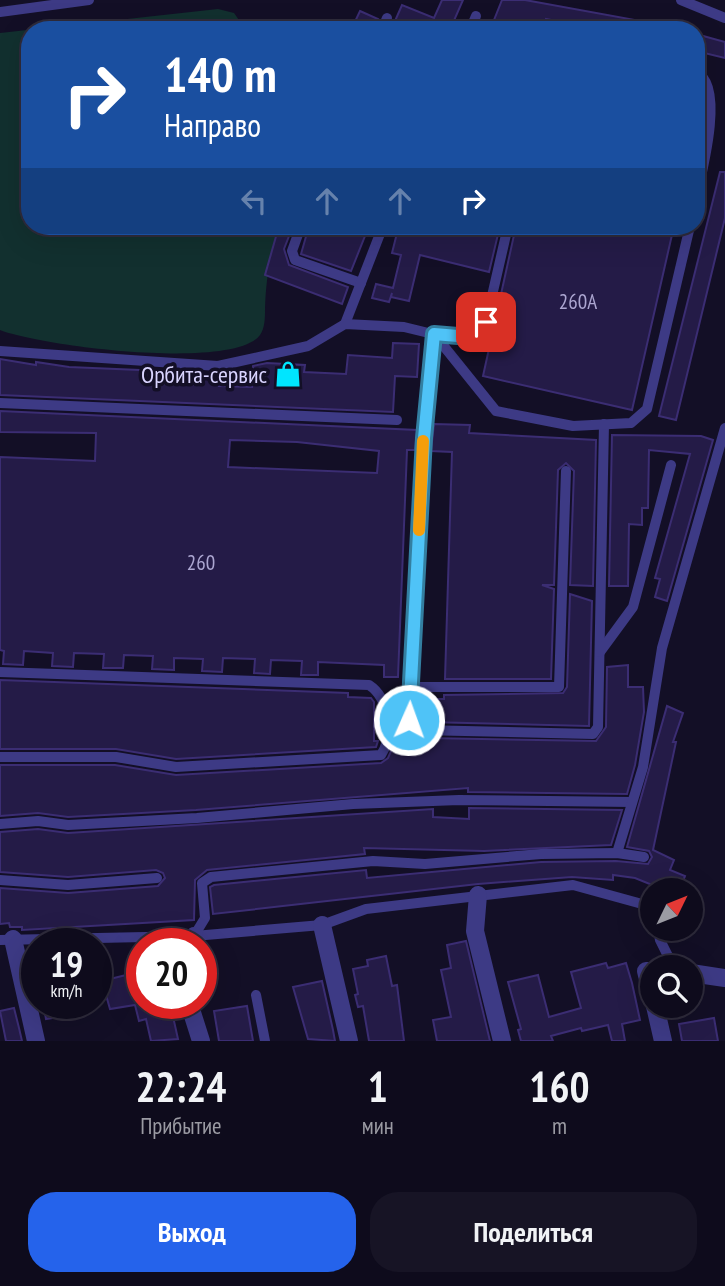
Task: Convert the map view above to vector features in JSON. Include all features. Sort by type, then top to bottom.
[{"type":"street","points":[[478,895],[475,931],[502,1041]]},
{"type":"street","points":[[322,925],[349,1041]]},
{"type":"street","points":[[6,940],[36,1041]]},
{"type":"street","points":[[703,975],[725,978]]},
{"type":"street","points":[[657,1018],[663,1041]]},
{"type":"street","points":[[194,1019],[201,1041]]},
{"type":"lane","points":[[0,12],[89,0]]},
{"type":"lane","points":[[681,0],[725,18]]},
{"type":"lane","points":[[474,21],[476,16]]},
{"type":"lane","points":[[705,76],[716,88],[718,106],[705,160]]},
{"type":"lane","points":[[298,235],[292,251],[295,260],[361,283]]},
{"type":"lane","points":[[345,324],[380,235]]},
{"type":"lane","points":[[0,351],[218,366],[308,346],[345,324],[404,327],[434,334],[470,337],[486,322],[506,235]]},
{"type":"lane","points":[[434,334],[496,411],[573,426],[631,423],[647,409],[688,235]]},
{"type":"lane","points":[[434,334],[424,438],[410,687],[409,720],[419,730],[593,734],[598,727],[604,424]]},
{"type":"lane","points":[[0,403],[397,420]]},
{"type":"lane","points":[[617,853],[643,767],[662,648],[725,428]]},
{"type":"lane","points":[[600,652],[633,607],[671,465]]},
{"type":"lane","points":[[410,687],[559,687],[566,471]]},
{"type":"lane","points":[[0,672],[369,685],[378,691],[387,709],[386,747],[381,755],[176,767],[116,757],[0,757]]},
{"type":"lane","points":[[0,824],[38,821],[68,825],[197,818],[353,804],[459,800],[632,802]]},
{"type":"lane","points":[[200,928],[205,918],[202,883],[211,877],[373,861],[425,864],[541,854],[617,853],[644,857]]},
{"type":"lane","points":[[0,880],[68,885],[157,878]]},
{"type":"lane","points":[[217,937],[322,925],[366,908],[573,885],[640,903]]},
{"type":"lane","points":[[6,940],[126,940]]},
{"type":"lane","points":[[256,995],[265,1041]]},
{"type":"green space","points":[[218,9],[234,13],[240,21],[109,21]]},
{"type":"green space","points":[[21,31],[21,235],[277,235],[260,335],[243,346],[214,352],[177,353],[135,352],[54,343],[0,330],[0,33]]},
{"type":"building","points":[[442,0],[463,0],[454,21],[395,21],[402,5],[434,18]]},
{"type":"building","points":[[502,0],[525,0],[640,21],[546,19],[494,21]]},
{"type":"building","points":[[360,11],[378,19],[377,21],[355,21]]},
{"type":"building","points":[[705,36],[725,42],[725,58],[705,53]]},
{"type":"building","points":[[720,172],[725,172],[725,218],[676,420],[659,416]]},
{"type":"building","points":[[276,235],[289,235],[284,249],[289,265],[348,287],[342,304],[265,275]]},
{"type":"building","points":[[306,235],[365,235],[351,271],[301,254]]},
{"type":"building","points":[[396,235],[498,235],[489,272],[420,255],[409,301],[391,297],[392,293],[389,302],[372,298],[376,284],[393,288],[401,255],[392,253]]},
{"type":"building","points":[[514,235],[672,235],[632,410],[483,376]]},
{"type":"building","points":[[393,343],[419,344],[417,377],[395,376],[393,412],[0,395],[0,359],[36,365],[36,362],[69,367],[163,371],[162,384],[201,385],[201,373],[220,374],[219,386],[252,387],[253,366],[267,363],[305,365],[304,372],[346,374],[348,355],[392,358]]},
{"type":"building","points":[[0,411],[417,430],[415,450],[407,450],[398,677],[384,677],[384,665],[318,662],[318,675],[301,675],[302,661],[271,660],[270,674],[254,673],[255,659],[223,658],[222,672],[202,671],[203,659],[174,658],[174,670],[152,669],[153,656],[124,655],[123,668],[103,668],[104,654],[74,653],[73,667],[52,666],[53,653],[24,651],[23,665],[3,664],[4,651],[0,650],[0,457],[95,461],[96,433],[0,432]],"holes":[[[230,440],[297,442],[379,451],[377,473],[228,467]]]},
{"type":"building","points":[[434,424],[470,425],[469,433],[596,440],[593,586],[570,585],[574,471],[566,463],[558,470],[554,585],[542,585],[554,589],[551,679],[445,679],[452,452],[431,451]]},
{"type":"building","points":[[612,435],[701,436],[713,440],[667,601],[655,597],[660,579],[655,578],[690,454],[649,450],[648,508],[642,508],[642,525],[629,524],[628,586],[609,586]]},
{"type":"building","points":[[570,594],[592,601],[589,726],[426,722],[426,699],[444,699],[444,695],[563,693],[567,687]]},
{"type":"building","points":[[628,665],[628,687],[643,687],[644,712],[627,794],[468,792],[468,788],[196,810],[68,817],[38,813],[0,816],[0,765],[115,765],[176,775],[381,763],[388,758],[395,742],[425,742],[425,738],[596,741],[606,727],[607,667]]},
{"type":"building","points":[[0,680],[348,693],[348,697],[371,698],[374,702],[374,741],[378,741],[376,747],[176,759],[116,749],[0,749]]},
{"type":"building","points":[[667,706],[683,713],[673,742],[676,742],[653,850],[674,860],[670,870],[685,876],[684,878],[640,880],[613,875],[613,880],[572,877],[478,884],[213,914],[210,887],[214,885],[366,870],[367,878],[541,862],[616,861],[648,864],[652,857],[649,851],[627,847]]},
{"type":"building","points":[[469,808],[622,810],[611,845],[484,851],[364,848],[365,854],[207,870],[195,880],[194,920],[56,928],[22,928],[10,927],[9,923],[0,924],[0,888],[68,893],[158,886],[165,878],[163,873],[156,870],[68,877],[0,872],[0,832],[38,829],[68,833],[433,809],[433,817],[469,819]]},
{"type":"building","points":[[466,941],[490,1041],[437,1041],[433,1020],[451,1017],[441,970],[451,968],[447,945]]},
{"type":"building","points":[[386,956],[392,986],[397,985],[404,1041],[369,1041],[363,1006],[358,1007],[355,995],[358,994],[353,969],[368,966],[367,960]]},
{"type":"building","points":[[606,963],[608,968],[626,963],[632,983],[640,1020],[622,1024],[625,1041],[612,1041],[608,1025],[582,1031],[581,1028],[551,1036],[553,1041],[521,1041],[518,1030],[521,1029],[508,982],[538,975],[549,1017],[581,1008],[571,972]]},
{"type":"building","points":[[126,975],[126,1006],[112,1009],[112,978]]},
{"type":"building","points":[[322,981],[335,1041],[308,1039],[293,987]]},
{"type":"building","points":[[247,1006],[253,1041],[219,1041],[215,1019],[217,1011]]},
{"type":"building","points":[[14,1008],[22,1041],[6,1041],[0,1011]]},
{"type":"building","points":[[714,1018],[718,1041],[682,1041],[679,1024]]},
{"type":"building","points":[[146,1019],[174,1019],[178,1039],[151,1041]]},
{"type":"slow traffic","points":[[419,530],[423,441]]},
{"type":"place","name":"Орбита-сервис","points":[[288,374]]},
{"type":"route","points":[[409,720],[424,438],[434,334],[449,338],[470,337],[486,322]]}]
